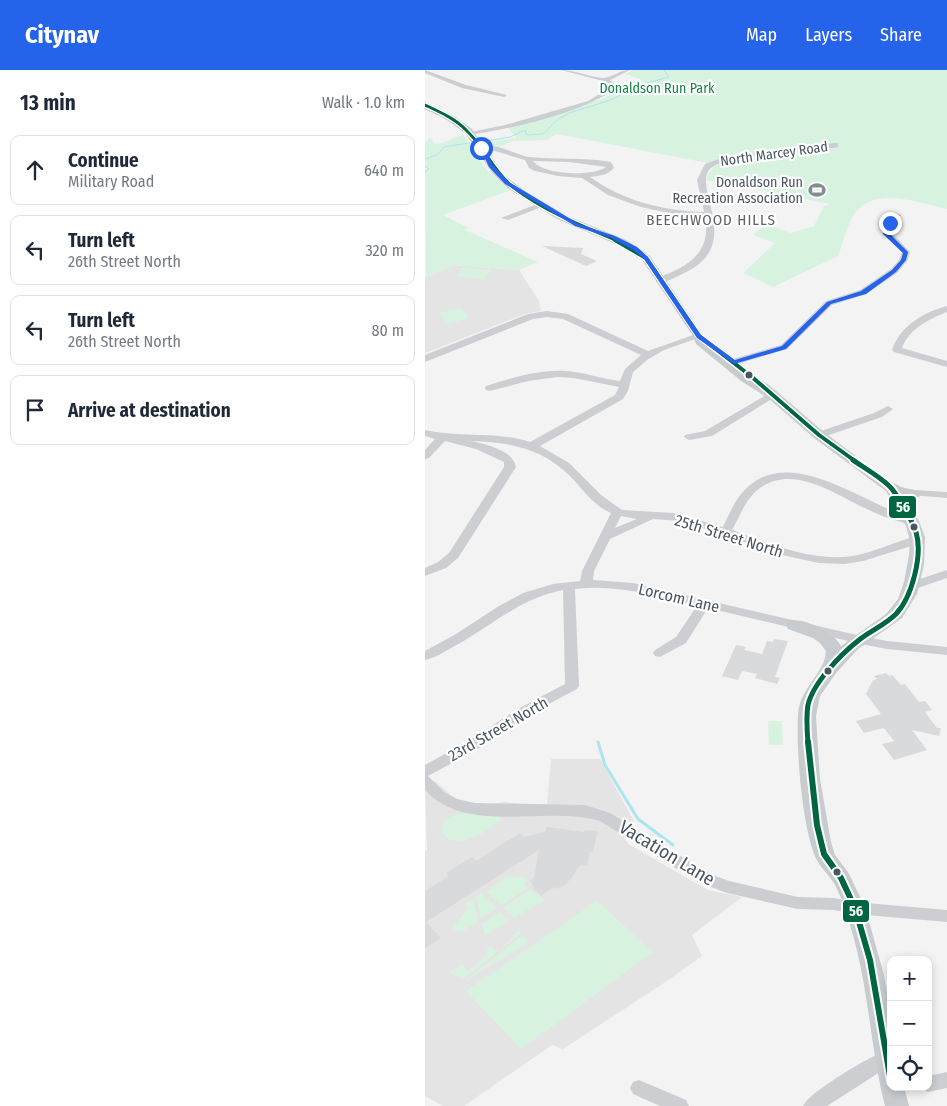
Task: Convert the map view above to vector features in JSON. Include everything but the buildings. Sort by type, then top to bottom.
[{"type":"main road","points":[[425,105],[461,125],[470,133],[491,166],[507,183],[577,225],[613,237],[635,248],[646,258],[659,280],[699,336],[700,342],[771,394],[819,435],[870,474],[905,489],[908,516],[917,540],[917,558],[912,586],[906,600],[896,614],[875,631],[859,640],[816,686],[808,704],[807,732],[817,825],[824,854],[841,878],[855,908],[870,960],[887,1066]]},
{"type":"main road","points":[[794,625],[820,635],[832,643],[836,649],[836,657],[828,671]]},
{"type":"main road","points":[[893,1091],[897,1106]]},
{"type":"street","points":[[470,133],[506,127],[590,102],[611,90],[612,84],[605,80],[564,70]]},
{"type":"street","points":[[605,80],[627,70]]},
{"type":"street","points":[[425,71],[464,87],[504,95]]},
{"type":"street","name":"North Marcey Road","points":[[659,280],[679,272],[703,256],[707,249],[712,234],[702,186],[702,176],[708,166],[727,158],[835,145]]},
{"type":"street","points":[[481,148],[496,148],[528,159],[594,162],[608,164],[610,168],[604,174],[585,177],[565,175],[536,168],[532,166],[528,159]]},
{"type":"street","points":[[585,177],[608,192],[635,204],[697,216],[709,216]]},
{"type":"street","points":[[505,218],[543,205]]},
{"type":"street","points":[[731,363],[784,347],[829,303],[863,292],[894,271],[903,260],[906,252],[888,236],[886,230],[887,226],[897,215]]},
{"type":"street","points":[[947,309],[928,317],[910,330],[899,342],[897,350],[947,364]]},
{"type":"street","points":[[425,359],[531,316],[547,314],[565,316],[649,355]]},
{"type":"street","points":[[532,446],[614,400],[623,392],[630,370],[649,355],[666,346],[699,336]]},
{"type":"street","points":[[490,388],[519,379],[549,374],[583,377],[624,385]]},
{"type":"street","points":[[689,437],[712,432],[771,394]]},
{"type":"street","points":[[819,435],[878,416],[888,408]]},
{"type":"street","points":[[425,433],[472,445],[504,456],[509,461],[510,467],[454,555],[442,565],[425,572]]},
{"type":"street","points":[[425,456],[442,438],[497,439],[532,446],[564,464],[606,505],[617,512],[588,571],[586,583]]},
{"type":"street","points":[[726,532],[754,487],[766,480],[786,475],[796,475],[817,480],[883,514],[898,519],[908,516]]},
{"type":"street","points":[[905,489],[947,491]]},
{"type":"street","points":[[905,489],[947,496]]},
{"type":"street","name":"25th Street North","points":[[617,512],[652,517],[681,518],[784,553],[818,560],[864,557],[917,540]]},
{"type":"street","points":[[606,536],[637,521],[652,517]]},
{"type":"street","points":[[912,586],[947,574]]},
{"type":"street","name":"Lorcom Lane","points":[[425,656],[466,634],[515,602],[541,591],[586,583],[633,587],[859,640],[947,651]]},
{"type":"street","name":"23rd Street North","points":[[425,772],[475,744],[521,713],[572,686],[569,585]]},
{"type":"street","points":[[660,654],[681,640],[704,604]]},
{"type":"street","name":"Vacation Lane","points":[[425,781],[439,796],[453,804],[475,809],[509,812],[555,809],[585,812],[605,817],[703,878],[716,883],[798,903],[834,904],[855,908],[947,916]]},
{"type":"street","points":[[812,1106],[885,1058]]},
{"type":"street","points":[[932,1083],[947,1080]]},
{"type":"street","points":[[639,1088],[679,1106]]},
{"type":"shaded area","points":[[453,265],[519,270],[539,301],[541,311],[525,314],[425,353],[425,277]]},
{"type":"shaded area","points":[[551,759],[600,759],[635,823],[628,829],[624,838],[628,844],[708,890],[742,897],[692,935],[702,956],[667,981],[563,1049],[552,1045],[464,1106],[443,1106],[425,1096],[425,851],[427,850],[425,786],[435,781],[454,798],[470,803],[488,805],[504,802],[528,805],[547,804]]},
{"type":"green space","name":"Donaldson Run Park","points":[[634,70],[947,70],[947,209],[899,198],[886,198],[865,204],[856,212],[851,221],[838,256],[773,287],[743,273],[775,243],[753,235],[766,224],[791,233],[814,226],[824,206],[830,204],[706,180],[707,176],[715,166],[729,159],[835,146],[722,158],[708,163],[557,134],[547,140],[513,141],[498,147],[485,142],[517,138],[508,128],[605,98],[615,89],[641,79],[624,74]]},
{"type":"green space","points":[[463,134],[487,170],[511,190],[443,215],[469,228],[465,230],[538,262],[519,270],[453,265],[426,278],[425,143],[430,137],[435,144],[443,143]]},
{"type":"green space","points":[[463,267],[491,270],[483,279],[456,276]]},
{"type":"green space","points":[[461,308],[469,318],[446,324],[439,313]]},
{"type":"green space","points":[[768,721],[782,721],[783,745],[769,745]]},
{"type":"green space","points":[[468,812],[501,815],[502,818],[490,829],[471,838],[453,841],[446,837],[442,830],[444,822],[455,814]]},
{"type":"green space","points":[[508,876],[526,878],[524,885],[528,888],[501,905],[486,891]]},
{"type":"green space","points":[[530,890],[545,900],[514,918],[504,907]]},
{"type":"green space","points":[[482,893],[497,908],[481,918],[476,897]]},
{"type":"green space","points":[[473,899],[478,922],[461,932],[452,928],[469,908],[465,904]]},
{"type":"green space","points":[[597,901],[653,952],[521,1049],[466,991]]},
{"type":"green space","points":[[500,912],[509,921],[485,935],[482,924]]},
{"type":"green space","points":[[519,931],[521,933],[463,979],[449,972],[462,964],[468,971],[487,955],[487,949],[491,947],[498,951],[513,937],[512,935]]},
{"type":"green space","points":[[523,935],[529,940],[528,943],[465,981]]},
{"type":"waterway","points":[[486,141],[510,137],[525,130],[527,135],[543,134],[557,120],[569,113],[611,100],[640,85],[669,77],[664,70]]},
{"type":"waterway","points":[[425,159],[437,155],[444,147],[469,143]]},
{"type":"waterway","points":[[425,166],[429,169],[425,172]]},
{"type":"waterway","points":[[598,742],[605,765],[638,819],[673,845]]},
{"type":"transit line","name":"56","points":[[425,105],[451,118],[468,131],[496,171],[513,187],[561,217],[622,243],[646,258],[699,336],[752,377],[819,435],[892,488],[916,531],[918,544],[917,558],[912,586],[906,600],[896,614],[875,631],[859,640],[824,675],[816,686],[808,705],[807,732],[817,825],[824,854],[841,878],[855,908],[870,960],[887,1059]]},
{"type":"place","name":"Donaldson Run Recreation Association","points":[[817,190]]},
{"type":"district","name":"BEECHWOOD HILLS","points":[[711,220]]},
{"type":"route","points":[[481,148],[491,166],[507,183],[577,225],[625,242],[646,258],[657,277],[699,336],[734,362],[784,347],[829,303],[863,292],[894,271],[905,258],[906,252],[886,234],[887,226],[890,223]]}]
